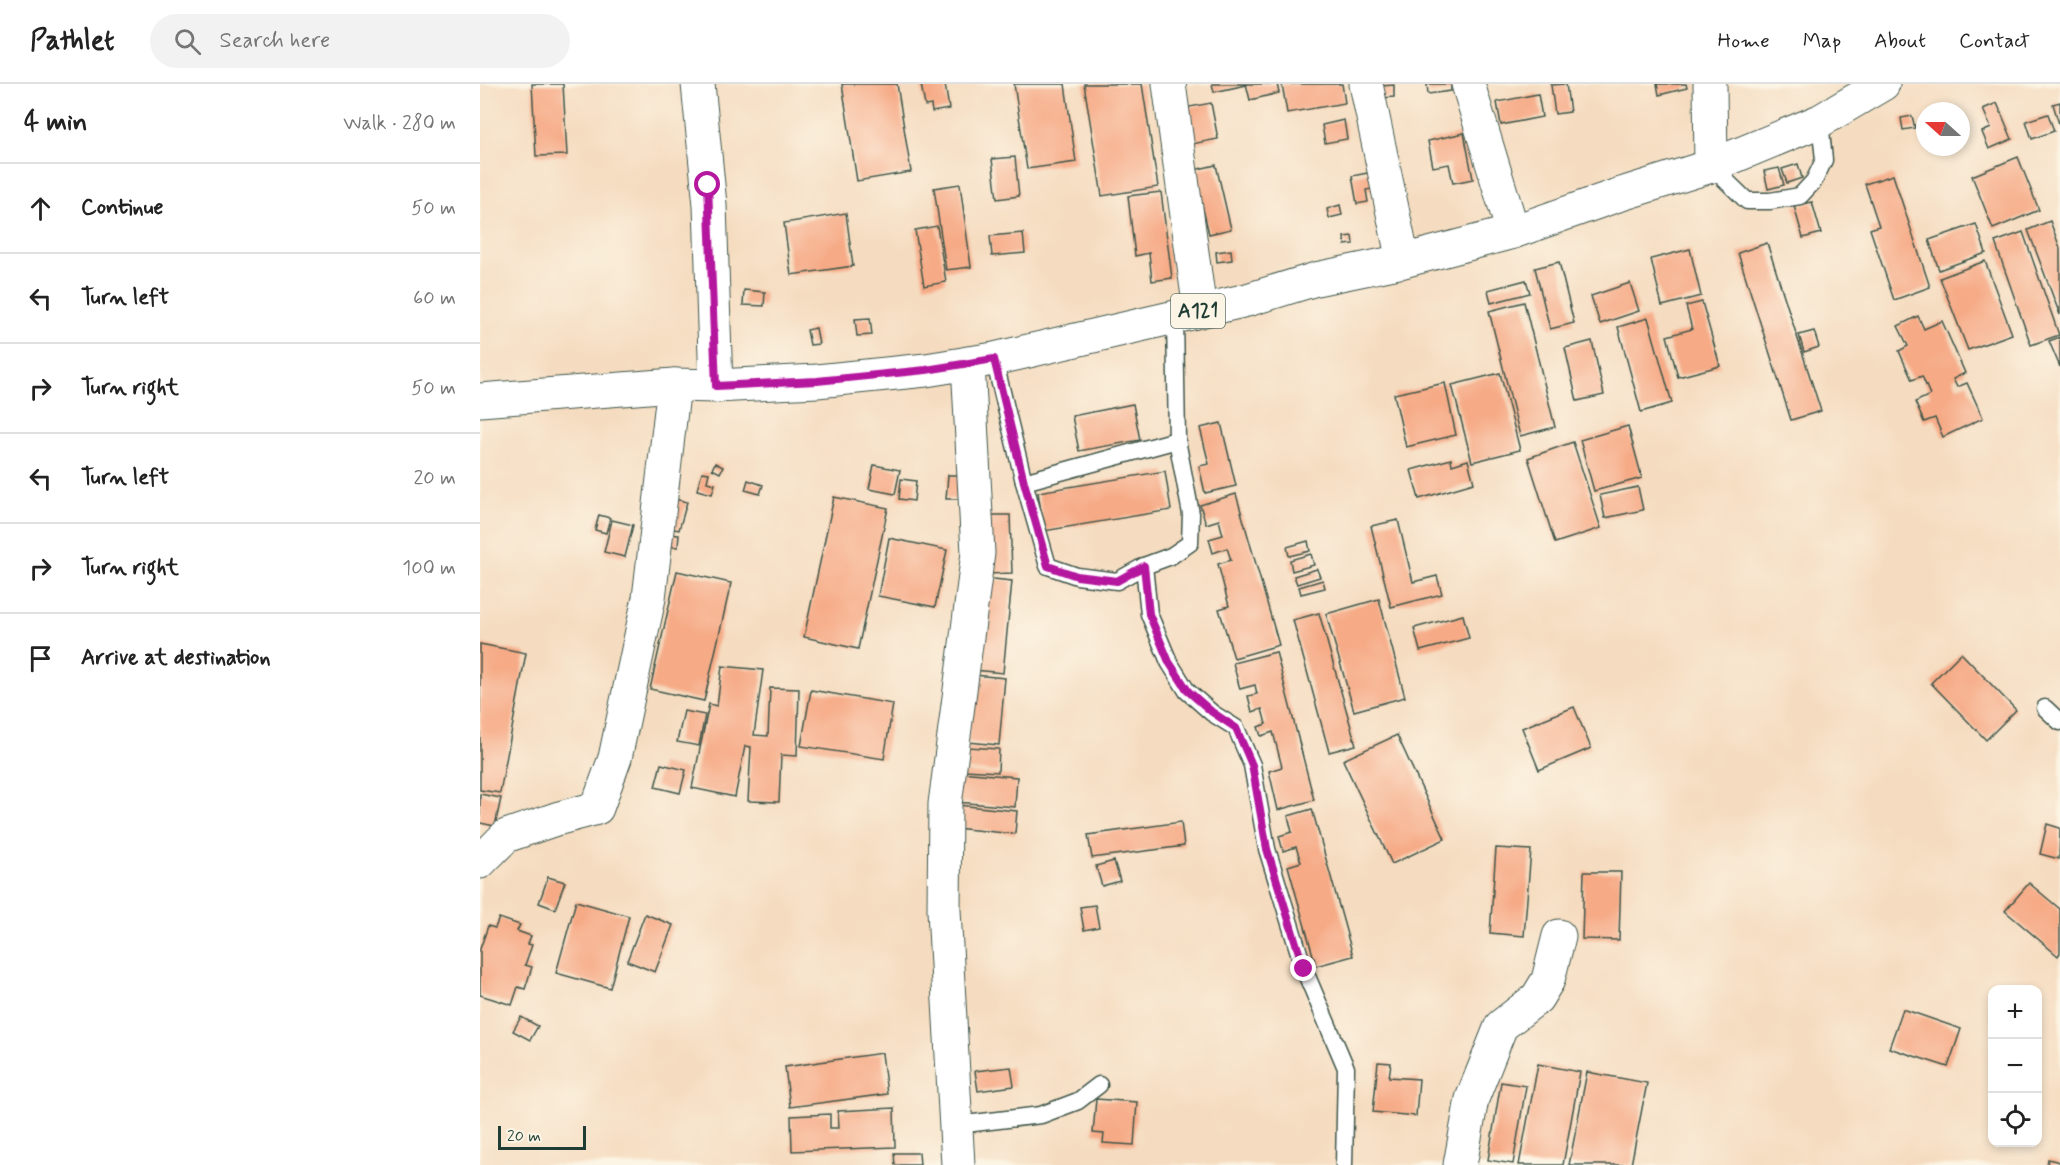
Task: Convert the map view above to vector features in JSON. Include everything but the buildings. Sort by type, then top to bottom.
[{"type":"street","points":[[698,84],[710,205],[716,386]]},
{"type":"street","points":[[1168,84],[1187,314]]},
{"type":"street","points":[[1366,84],[1403,261]]},
{"type":"street","points":[[1468,84],[1513,232]]},
{"type":"street","points":[[1710,84],[1711,166]]},
{"type":"street","name":"A121","points":[[480,400],[674,385],[716,386],[817,381],[926,370],[981,361],[1247,300],[1316,279],[1403,261],[1513,232],[1615,196],[1711,166],[1820,121],[1883,84]]},
{"type":"street","points":[[958,1165],[944,910],[945,804],[978,552],[981,361]]},
{"type":"street","points":[[480,862],[506,836],[597,808],[615,758],[649,598],[674,385]]},
{"type":"street","points":[[1460,1165],[1472,1099],[1501,1026],[1537,998],[1548,980],[1558,936]]},
{"type":"lane","points":[[1711,166],[1746,201],[1770,201],[1800,196],[1814,181],[1824,160],[1820,121]]},
{"type":"lane","points":[[981,361],[1024,482],[1048,566],[1077,576],[1117,581],[1144,566],[1171,556],[1190,543],[1191,514],[1177,440],[1187,314]]},
{"type":"lane","points":[[1024,482],[1177,440]]},
{"type":"lane","points":[[1144,566],[1149,614],[1169,662],[1188,691],[1212,712],[1236,728],[1252,765],[1267,849],[1304,969],[1346,1068],[1344,1165]]},
{"type":"lane","points":[[2045,708],[2060,722]]},
{"type":"lane","points":[[957,1125],[1041,1115],[1078,1101],[1099,1084]]},
{"type":"route","points":[[708,185],[716,386],[817,381],[926,370],[994,359],[1024,482],[1048,566],[1077,576],[1117,581],[1144,566],[1149,614],[1169,662],[1188,691],[1212,712],[1236,728],[1252,765],[1267,849],[1304,969]]}]
